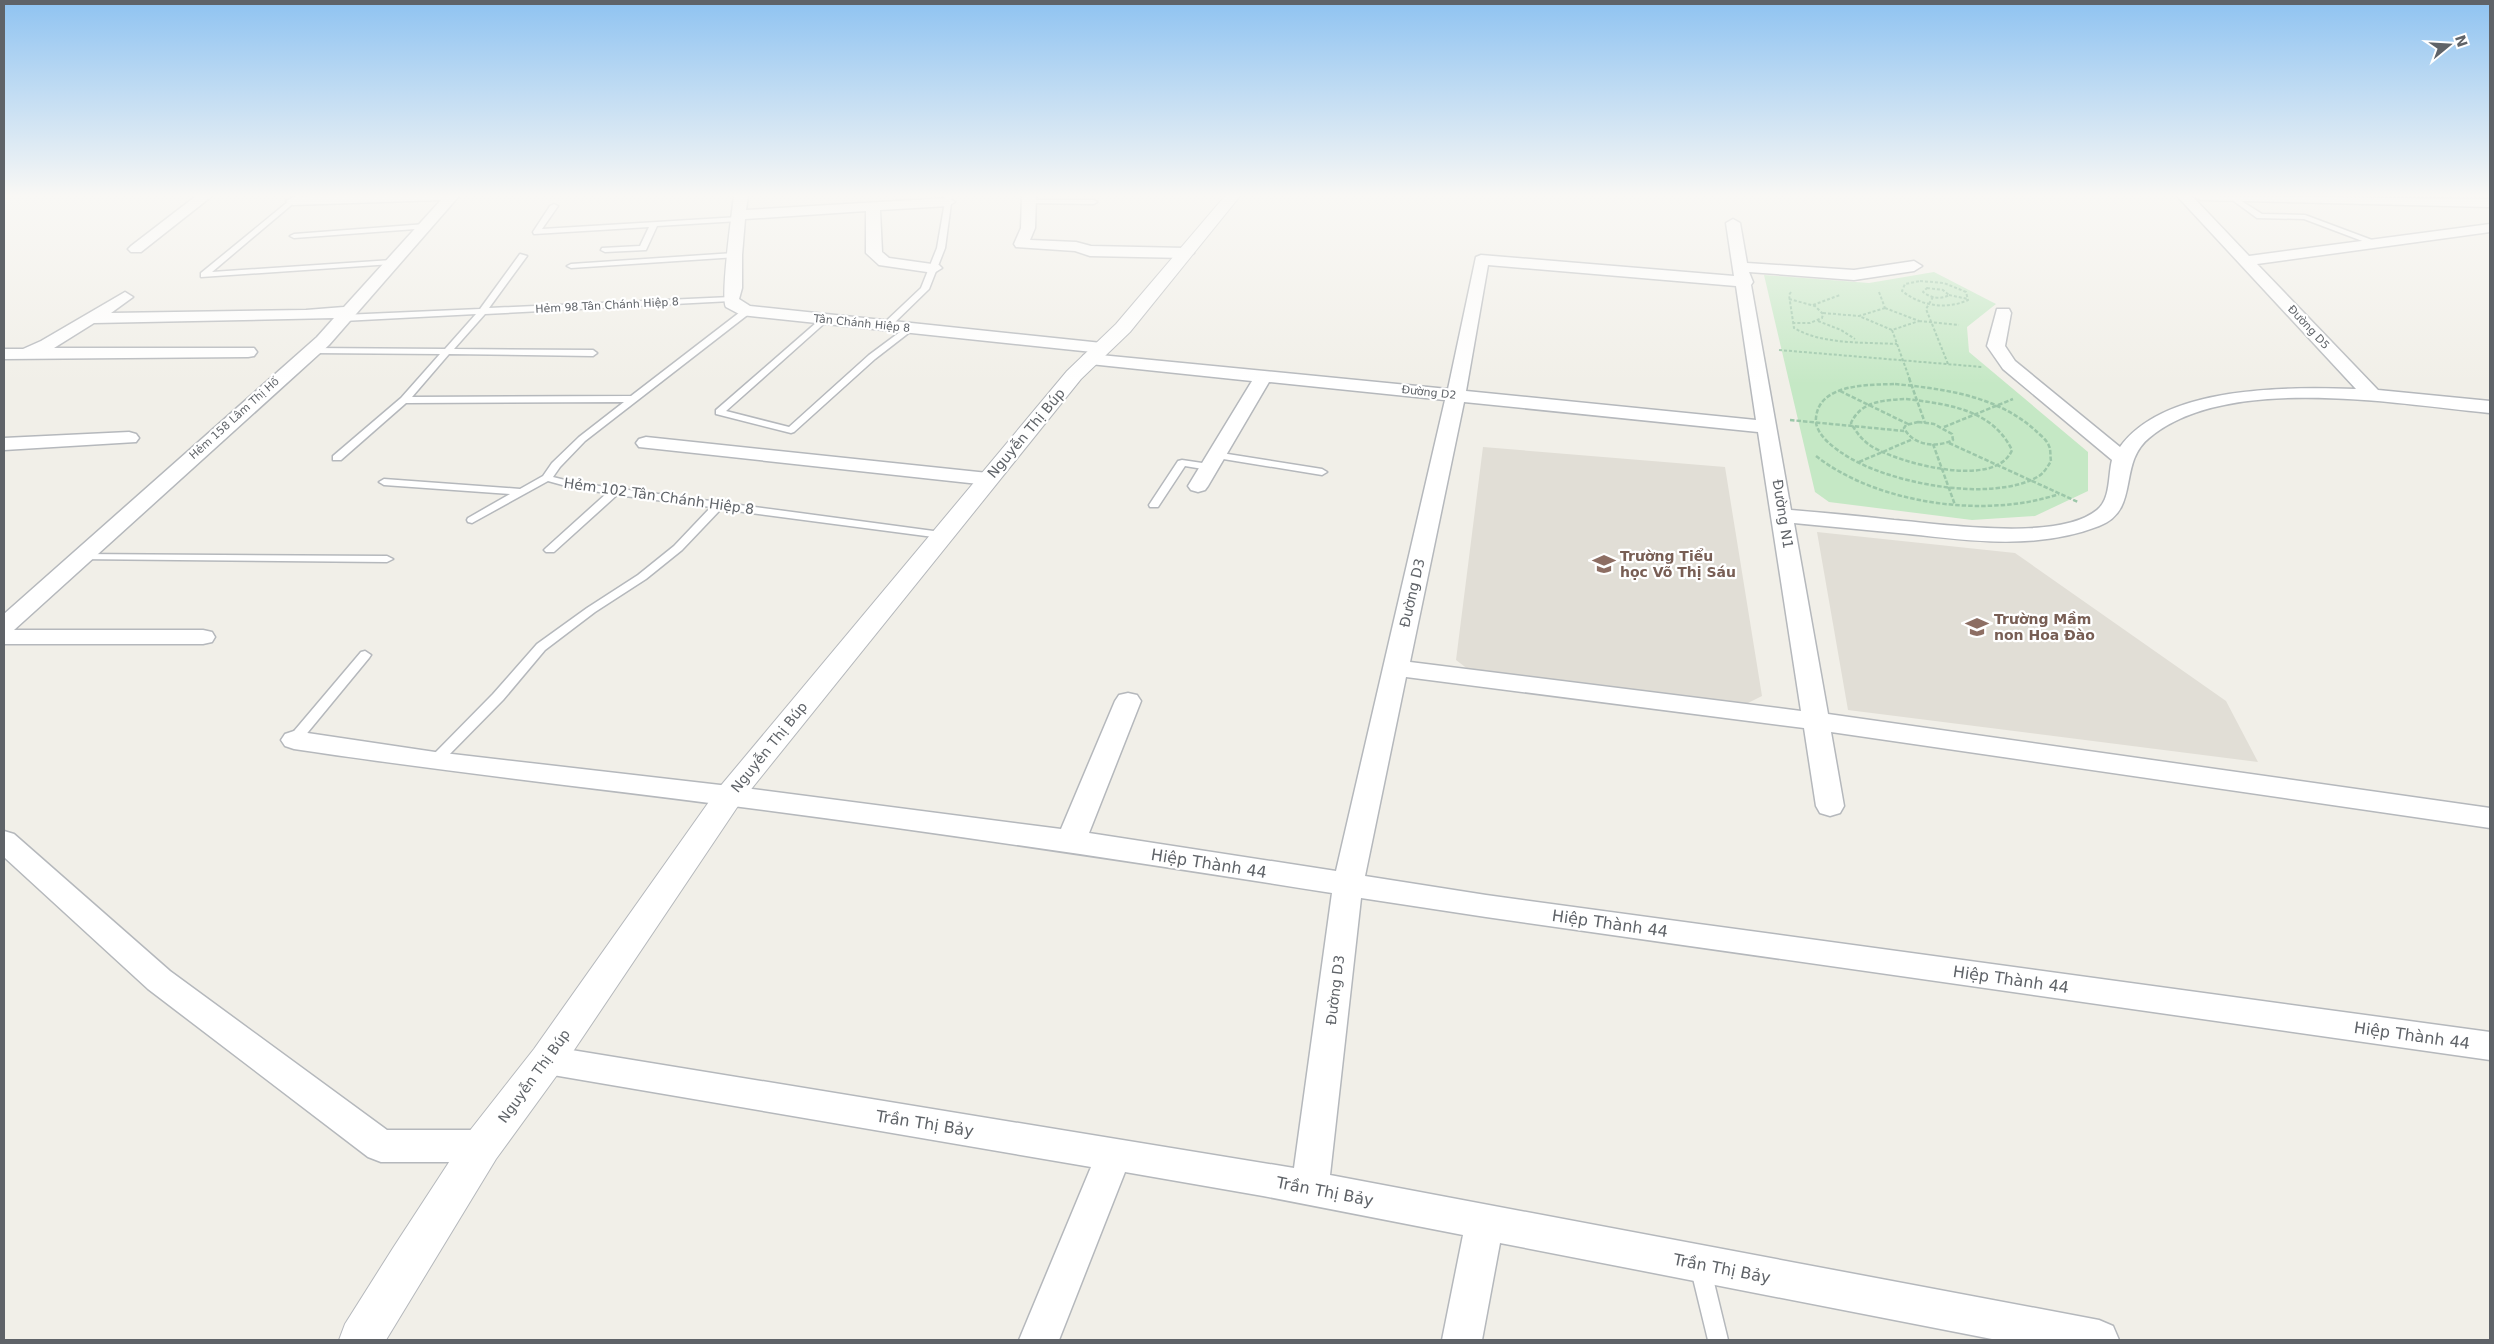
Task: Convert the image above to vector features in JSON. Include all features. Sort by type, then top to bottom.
[{"type":"street","name":"Hẻm 158 Lâm Thị Hố","points":[[4,626],[284,373],[313,350],[395,259]]},
{"type":"street","points":[[734,259],[732,304],[747,311]]},
{"type":"street","points":[[878,259],[884,262],[934,268]]},
{"type":"street","name":"Nguyễn Thị Búp","points":[[361,1340],[482,1146],[547,1060],[730,796],[941,535],[1074,375],[1123,328],[1182,259]]},
{"type":"street","name":"Đường N1","points":[[1740,259],[1830,806]]},
{"type":"street","name":"Đường D5","points":[[2245,259],[2371,394]]},
{"type":"street","points":[[2247,261],[2263,259]]},
{"type":"street","name":"Đường D3","points":[[1310,1188],[1348,884],[1456,395],[1481,260],[1743,274]]},
{"type":"street","points":[[1743,274],[1854,275],[1914,266]]},
{"type":"street","points":[[8,356],[46,345],[125,297]]},
{"type":"street","name":"Tân Chánh Hiệp 8","points":[[747,311],[887,325],[1096,353]]},
{"type":"street","points":[[2003,313],[1996,346],[2015,370],[2122,458]]},
{"type":"street","points":[[92,318],[346,315]]},
{"type":"street","points":[[8,356],[248,352]]},
{"type":"street","name":"Đường D2","points":[[1096,353],[1264,376],[1768,422]]},
{"type":"street","points":[[1198,486],[1264,376]]},
{"type":"street","points":[[1783,516],[1999,536],[2045,532],[2079,526],[2105,515],[2118,497],[2122,458],[2142,433],[2172,415],[2204,404],[2254,396],[2314,393],[2371,394],[2490,407]]},
{"type":"street","points":[[4,444],[129,438]]},
{"type":"street","points":[[646,443],[988,479]]},
{"type":"street","points":[[4,638],[203,637]]},
{"type":"street","points":[[1395,668],[1816,721],[2490,818]]},
{"type":"street","points":[[1071,841],[1128,701]]},
{"type":"street","name":"Hiệp Thành 44","points":[[294,740],[435,761],[730,796],[1071,841],[1486,906],[2490,1046]]},
{"type":"street","points":[[4,841],[159,980],[381,1146],[482,1146]]},
{"type":"street","name":"Trần Thị Bảy","points":[[547,1060],[1310,1188],[2099,1340]]},
{"type":"street","points":[[1039,1340],[1114,1154]]},
{"type":"street","points":[[1462,1340],[1484,1223]]},
{"type":"lane","points":[[224,259],[204,275],[392,262]]},
{"type":"lane","points":[[336,458],[404,400],[449,352],[482,312],[521,259]]},
{"type":"lane","points":[[571,266],[679,259]]},
{"type":"lane","points":[[887,325],[925,289],[937,259]]},
{"type":"lane","name":"Hẻm 98 Tân Chánh Hiệp 8","points":[[346,315],[482,312],[731,299]]},
{"type":"lane","name":"Hẻm 102 Tân Chánh Hiệp 8","points":[[747,311],[582,440],[556,465],[546,478],[577,486],[941,535]]},
{"type":"lane","points":[[824,319],[720,412],[791,430],[872,357],[910,328]]},
{"type":"lane","points":[[313,350],[593,353]]},
{"type":"lane","points":[[404,400],[635,399]]},
{"type":"lane","points":[[1154,505],[1182,463],[1212,461],[1322,472]]},
{"type":"lane","points":[[472,520],[546,478]]},
{"type":"lane","points":[[384,482],[521,492]]},
{"type":"lane","points":[[550,550],[615,491]]},
{"type":"lane","points":[[435,761],[498,697],[541,647],[591,610],[642,577],[678,548],[719,505]]},
{"type":"lane","points":[[79,557],[387,559]]},
{"type":"lane","points":[[294,740],[365,655]]},
{"type":"lane","points":[[1699,1264],[1718,1340]]},
{"type":"path","points":[[1911,282],[1941,282],[1960,288],[1966,292],[1968,299],[1964,303],[1956,305],[1929,303],[1906,295],[1902,287],[1911,282]]},
{"type":"path","points":[[1937,289],[1941,282]]},
{"type":"path","points":[[1878,289],[1885,308]]},
{"type":"path","points":[[1949,295],[1943,298],[1933,297],[1924,293],[1923,290],[1937,289],[1946,291],[1949,295],[1968,299]]},
{"type":"path","points":[[1794,291],[1789,293],[1789,299],[1796,331],[1806,335],[1897,344]]},
{"type":"path","points":[[1812,305],[1830,300],[1842,292],[1832,292]]},
{"type":"path","points":[[1871,295],[1881,296]]},
{"type":"path","points":[[1933,297],[1926,309],[1948,364]]},
{"type":"path","points":[[1789,299],[1812,305],[1823,313],[1859,316],[1892,330],[1919,321]]},
{"type":"path","points":[[1859,316],[1885,308],[1919,321],[1959,325]]},
{"type":"path","points":[[1818,321],[1822,318],[1823,313]]},
{"type":"path","points":[[1793,323],[1818,321],[1841,330],[1857,340]]},
{"type":"path","points":[[1892,330],[1925,422]]},
{"type":"path","points":[[1756,348],[2015,370]]},
{"type":"path","points":[[1912,385],[1971,396],[1996,406],[2033,427],[2048,445],[2051,461],[2040,475],[2018,485],[1987,489],[1949,488],[1909,481],[1873,469],[1844,454],[1824,437],[1815,422],[1818,405],[1834,393],[1861,386],[1912,385]]},
{"type":"path","points":[[1840,391],[1909,424]]},
{"type":"path","points":[[1944,428],[2013,399]]},
{"type":"path","points":[[1884,400],[1917,400],[1957,408],[1976,415],[1998,427],[2009,439],[2012,450],[2006,460],[1996,465],[1971,470],[1942,470],[1918,465],[1882,452],[1871,447],[1857,435],[1853,426],[1854,413],[1868,405],[1884,400]]},
{"type":"path","points":[[1768,422],[1815,422],[1904,431],[1914,439],[1933,444],[1949,443],[2105,515]]},
{"type":"path","points":[[1904,431],[1904,428],[1909,424],[1925,422],[1944,428],[1954,437],[1949,443]]},
{"type":"path","points":[[1859,462],[1914,439]]},
{"type":"path","points":[[1933,444],[1957,509]]},
{"type":"path","points":[[1816,456],[1824,465],[1863,483],[1921,499],[1955,504],[2006,506],[2043,500],[2059,494]]},
{"type":"shaded area","name":"Trường Tiểu học Võ Thị Sáu","points":[[1483,447],[1725,467],[1762,696],[1744,705],[1473,673],[1456,660]]},
{"type":"shaded area","name":"Trường Mầm non Hoa Đào","points":[[1817,532],[2015,553],[2226,701],[2258,762],[1848,710]]},
{"type":"green space","points":[[1934,272],[1996,304],[1967,327],[1969,352],[2088,452],[2088,491],[2035,516],[1972,520],[1829,502],[1815,492],[1764,275],[1869,283]]},
{"type":"place","name":"Trường Tiểu học Võ Thị Sáu","points":[[1604,564]]},
{"type":"place","name":"Trường Mầm non Hoa Đào","points":[[1977,627]]}]
